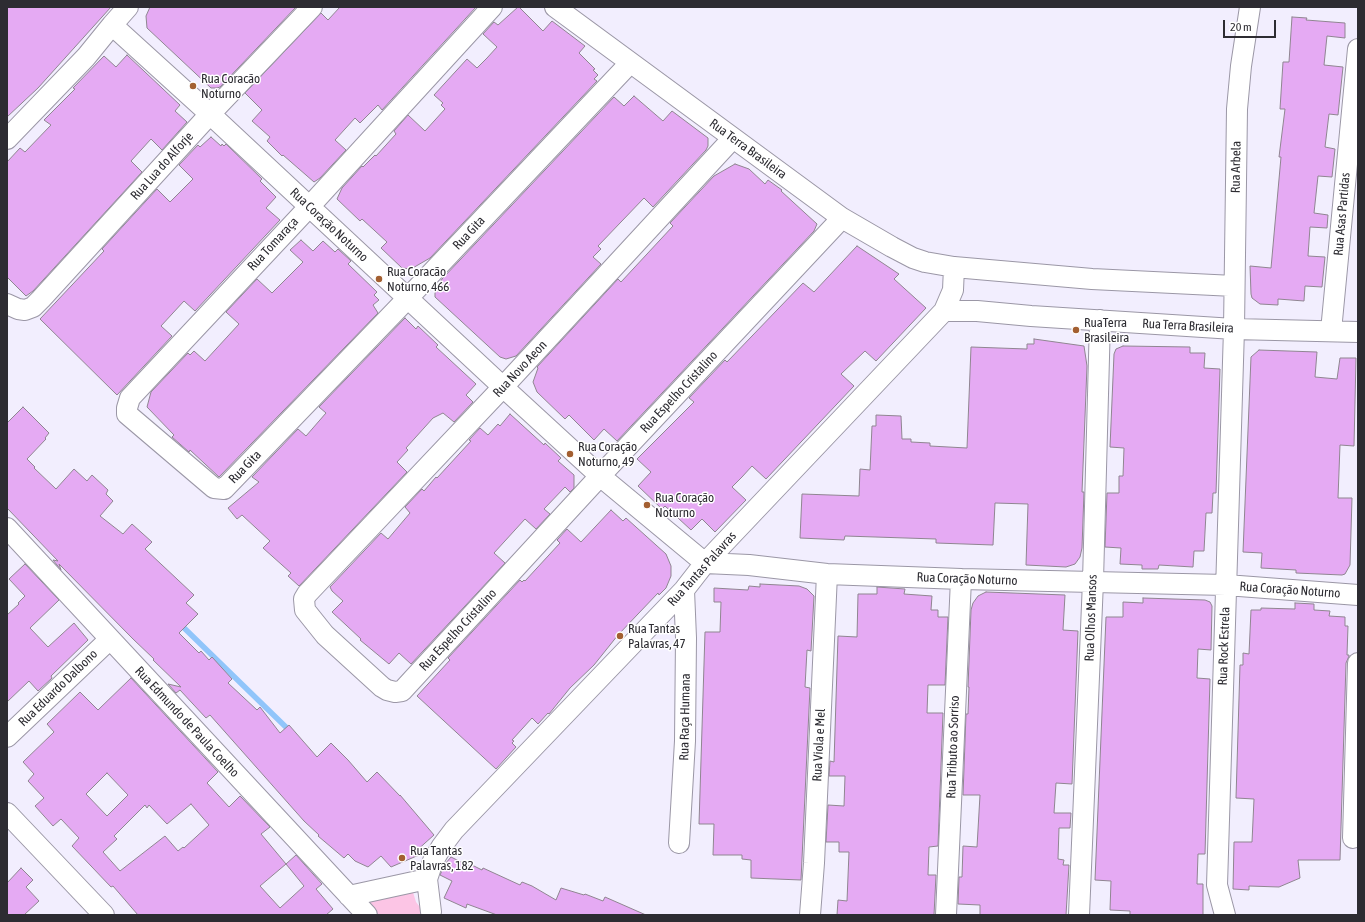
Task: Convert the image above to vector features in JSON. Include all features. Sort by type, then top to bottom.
[{"type":"street","points":[[7,139],[86,57],[112,24],[128,7]]},
{"type":"street","name":"Rua Lua do Alforje","points":[[7,304],[18,309],[25,310],[33,307],[210,114],[312,7]]},
{"type":"street","name":"Rua Tomaraça","points":[[224,489],[218,489],[211,486],[128,414],[128,401],[492,7]]},
{"type":"street","name":"Rua Terra Brasileira","points":[[555,7],[842,218],[913,258],[925,262],[954,267],[1092,279],[1234,286]]},
{"type":"street","name":"Rua Arbela","points":[[1234,329],[1237,109],[1241,66],[1250,7]]},
{"type":"street","name":"Rua Coração Noturno","points":[[112,24],[309,206],[407,299],[600,476],[705,563],[750,565],[827,574],[961,579],[1226,584],[1358,595]]},
{"type":"street","name":"Rua Asas Partidas","points":[[1331,331],[1358,49]]},
{"type":"street","name":"Rua Gita","points":[[224,489],[407,299],[630,63]]},
{"type":"street","name":"Rua Novo Aeon","points":[[402,691],[391,691],[382,687],[325,635],[306,610],[304,599],[312,588],[503,387],[733,138]]},
{"type":"street","name":"Rua Espelho Cristalino","points":[[402,691],[600,476],[842,218]]},
{"type":"street","points":[[944,311],[953,290],[954,267]]},
{"type":"street","name":"Rua Terra Brasileira","points":[[944,311],[977,311],[1234,329],[1358,332]]},
{"type":"street","name":"Rua Tantas Palavras","points":[[433,914],[427,879],[433,861],[454,830],[684,590],[705,563],[944,311]]},
{"type":"street","name":"Rua Olhos Mansos","points":[[1079,915],[1093,582],[1100,320]]},
{"type":"street","name":"Rua Rock Estrela","points":[[1225,915],[1217,886],[1234,329]]},
{"type":"street","name":"Rua Edmundo de Paula Coelho","points":[[7,528],[367,915]]},
{"type":"street","name":"Rua Viola e Mel","points":[[810,915],[814,863],[827,574]]},
{"type":"street","name":"Rua Tributo ao Sorriso","points":[[946,915],[961,579]]},
{"type":"street","name":"Rua Raça Humana","points":[[679,843],[685,740],[686,638],[684,590]]},
{"type":"street","name":"Rua Eduardo Dalbono","points":[[7,737],[110,639]]},
{"type":"street","points":[[1353,838],[1358,662]]},
{"type":"street","points":[[7,813],[104,915]]},
{"type":"street","points":[[349,896],[427,879]]},
{"type":"shaded area","points":[[412,889],[416,902],[423,911],[419,915],[379,915],[365,900]]},
{"type":"building","points":[[7,7],[111,7],[38,88],[7,117]]},
{"type":"building","points":[[150,7],[296,7],[220,87],[211,88],[147,28],[146,16]]},
{"type":"building","points":[[340,7],[476,7],[382,110],[378,105],[360,123],[355,118],[335,140],[346,150],[320,178],[314,182],[283,155],[282,156],[267,141],[270,137],[252,121],[262,110],[245,93],[321,13],[328,20]]},
{"type":"building","points":[[518,7],[543,31],[552,21],[585,46],[579,53],[595,69],[593,70],[598,75],[594,79],[597,81],[430,258],[411,269],[402,268],[381,248],[387,242],[362,219],[360,221],[337,199],[342,188],[362,166],[363,167],[375,155],[376,156],[396,134],[394,131],[408,115],[425,131],[445,109],[441,105],[443,103],[434,95],[467,59],[477,68],[487,58],[497,47],[483,34],[494,22],[498,25]]},
{"type":"building","points":[[1292,17],[1307,18],[1306,20],[1345,23],[1345,38],[1327,36],[1324,65],[1343,67],[1338,115],[1329,114],[1325,147],[1335,149],[1332,177],[1318,176],[1314,213],[1328,215],[1327,228],[1310,227],[1308,256],[1325,257],[1322,287],[1305,286],[1304,301],[1278,299],[1278,305],[1260,304],[1252,298],[1250,266],[1271,268],[1281,157],[1279,157],[1285,109],[1280,109],[1283,62],[1289,62]]},
{"type":"building","points":[[127,55],[180,105],[175,111],[187,122],[162,150],[151,139],[131,161],[142,172],[33,291],[26,296],[7,277],[7,162],[20,148],[25,152],[51,125],[44,120],[75,89],[73,88],[104,56],[116,67]]},
{"type":"building","points":[[634,96],[663,121],[672,111],[708,138],[708,146],[706,150],[653,207],[644,198],[598,246],[601,249],[593,257],[601,264],[516,356],[506,359],[500,357],[435,297],[435,293],[442,279],[614,97],[624,106]]},
{"type":"building","points":[[211,137],[221,146],[222,144],[224,146],[226,144],[262,179],[260,181],[276,197],[266,208],[280,220],[195,311],[184,301],[161,326],[172,336],[117,395],[40,319],[104,251],[102,249],[157,189],[170,202],[193,179],[179,165],[198,145],[200,147]]},
{"type":"building","points":[[735,164],[749,169],[765,184],[768,180],[782,190],[781,191],[817,224],[814,231],[617,441],[604,429],[594,440],[569,415],[565,419],[537,392],[533,382],[538,368],[537,367],[618,279],[621,282],[673,226],[670,223],[714,176]]},
{"type":"building","points":[[301,240],[313,251],[323,241],[335,252],[338,249],[351,261],[348,264],[377,292],[374,295],[379,300],[373,305],[378,313],[219,477],[190,450],[189,452],[172,437],[174,435],[147,407],[151,392],[188,353],[190,355],[194,351],[205,361],[239,324],[226,312],[257,279],[272,293],[303,262],[290,250]]},
{"type":"building","points":[[857,246],[899,274],[894,279],[926,308],[876,361],[865,351],[841,374],[854,386],[766,479],[752,466],[732,487],[746,500],[715,532],[702,519],[691,530],[665,506],[662,509],[638,486],[651,472],[637,459],[694,402],[689,398],[725,360],[727,362],[803,283],[814,292]]},
{"type":"building","points":[[405,318],[416,329],[418,326],[438,345],[436,347],[476,384],[466,395],[473,402],[454,422],[443,413],[433,418],[406,448],[408,450],[397,462],[407,472],[299,586],[288,576],[291,573],[263,548],[270,541],[242,515],[237,519],[228,508],[259,482],[252,477],[298,429],[306,436],[326,413],[319,407]]},
{"type":"building","points":[[1034,339],[1084,346],[1087,366],[1082,492],[1084,492],[1082,548],[1080,557],[1075,564],[1066,567],[1026,565],[1028,504],[995,503],[993,545],[936,543],[936,539],[845,536],[844,540],[800,538],[802,494],[859,496],[860,469],[870,470],[872,426],[876,426],[876,415],[901,416],[902,439],[911,439],[911,442],[930,443],[930,446],[967,448],[971,347],[1027,349],[1027,344],[1034,344]]},
{"type":"building","points":[[1123,346],[1190,347],[1190,353],[1205,353],[1204,368],[1220,369],[1216,493],[1213,493],[1212,513],[1206,513],[1204,551],[1194,551],[1193,567],[1159,565],[1158,569],[1142,569],[1142,565],[1120,564],[1121,548],[1105,547],[1107,493],[1119,493],[1119,476],[1123,476],[1124,448],[1110,447],[1114,354],[1116,349]]},
{"type":"building","points":[[1259,350],[1317,352],[1315,377],[1337,379],[1340,358],[1356,358],[1354,446],[1340,445],[1338,498],[1352,498],[1350,565],[1345,574],[1296,573],[1296,570],[1261,568],[1262,553],[1243,552],[1251,357]]},
{"type":"building","points":[[23,407],[49,433],[45,438],[46,439],[27,459],[35,467],[34,468],[56,489],[74,469],[87,481],[92,475],[108,490],[106,494],[113,501],[100,516],[123,534],[132,524],[152,542],[145,549],[194,595],[186,603],[198,614],[179,633],[199,653],[201,651],[209,660],[212,657],[232,679],[228,683],[257,710],[260,707],[280,733],[289,725],[317,757],[331,743],[367,782],[377,772],[400,795],[434,835],[415,852],[419,855],[391,867],[381,856],[368,867],[355,861],[348,854],[344,858],[318,836],[319,835],[304,821],[210,715],[206,718],[180,690],[176,693],[168,684],[181,687],[59,564],[61,570],[53,560],[58,561],[7,508],[7,423]]},
{"type":"building","points":[[510,414],[544,445],[545,443],[561,458],[558,461],[574,475],[574,488],[570,492],[565,487],[544,509],[550,514],[536,529],[525,519],[494,553],[505,563],[411,664],[399,653],[389,664],[360,640],[361,639],[332,612],[343,601],[332,591],[330,587],[381,533],[388,539],[410,513],[405,507],[422,489],[424,491],[436,477],[437,478],[471,441],[469,440],[480,428],[488,435],[498,424],[500,426]]},
{"type":"building","points":[[611,510],[623,521],[626,518],[666,554],[671,566],[671,576],[666,588],[659,595],[658,593],[618,635],[594,665],[570,688],[549,714],[548,713],[538,724],[532,718],[512,740],[514,741],[512,743],[516,747],[496,769],[417,696],[450,660],[448,658],[520,580],[522,582],[524,580],[525,581],[560,543],[557,540],[567,529],[581,542]]},
{"type":"building","points":[[25,564],[59,600],[30,628],[48,647],[74,623],[88,640],[51,676],[52,678],[38,691],[29,681],[7,702],[7,615],[25,596],[9,579]]},
{"type":"building","points":[[760,584],[799,586],[807,589],[814,596],[811,651],[807,650],[805,687],[810,688],[801,880],[751,878],[751,860],[742,859],[742,855],[713,855],[714,824],[699,824],[705,632],[720,632],[721,602],[714,602],[714,588],[748,590],[749,586],[760,587]]},
{"type":"building","points":[[877,587],[905,589],[904,594],[932,596],[931,610],[938,610],[938,617],[948,617],[945,685],[928,685],[927,713],[943,713],[938,846],[929,847],[928,875],[936,875],[934,915],[837,915],[838,900],[847,901],[849,852],[839,852],[839,842],[826,842],[828,805],[844,806],[845,776],[829,776],[830,761],[834,762],[838,636],[857,637],[858,594],[877,594]]},
{"type":"building","points":[[986,592],[1065,595],[1063,630],[1078,631],[1072,784],[1056,783],[1054,813],[1071,813],[1070,828],[1059,828],[1058,859],[1064,860],[1063,865],[1069,865],[1066,915],[980,915],[980,905],[958,904],[959,877],[962,877],[963,846],[977,847],[980,795],[963,795],[966,714],[968,714],[971,610],[973,603],[978,596]]},
{"type":"building","points":[[1143,598],[1205,600],[1210,602],[1212,606],[1211,650],[1198,649],[1197,678],[1210,679],[1205,854],[1198,854],[1197,884],[1203,884],[1203,915],[1130,915],[1130,911],[1110,910],[1111,881],[1095,880],[1106,617],[1123,617],[1123,602],[1143,603]]},
{"type":"building","points":[[1295,603],[1314,604],[1314,610],[1330,611],[1329,616],[1345,617],[1345,626],[1348,626],[1347,655],[1349,656],[1346,663],[1340,860],[1298,860],[1300,878],[1279,887],[1249,886],[1249,890],[1233,889],[1234,842],[1252,842],[1254,799],[1236,798],[1240,665],[1243,665],[1243,653],[1249,654],[1251,610],[1261,610],[1261,608],[1295,609]]},
{"type":"building","points":[[131,678],[218,772],[207,783],[229,807],[240,796],[270,827],[261,834],[286,864],[296,855],[322,884],[316,889],[333,909],[326,915],[138,915],[113,886],[111,887],[72,846],[79,838],[61,819],[53,826],[35,806],[44,798],[28,781],[34,774],[23,762],[54,732],[47,724],[80,692],[98,710]],"holes":[[[107,773],[128,795],[107,816],[86,794]],[[191,804],[209,825],[184,848],[183,847],[178,851],[165,836],[120,871],[103,852],[117,839],[114,836],[145,805],[147,808],[149,805],[167,824]],[[286,864],[304,886],[280,908],[260,886]]]},
{"type":"building","points":[[451,857],[471,867],[472,865],[482,870],[483,868],[520,885],[522,882],[532,886],[556,900],[561,888],[584,895],[585,894],[603,901],[605,897],[646,915],[497,915],[467,904],[466,908],[444,898],[452,881],[440,875],[445,864]]},
{"type":"building","points":[[21,868],[33,880],[26,887],[39,901],[24,915],[7,915],[7,883]]},
{"type":"waterway","points":[[179,623],[292,733]]},
{"type":"place","name":"Rua Coracão Noturno","points":[[193,86]]},
{"type":"place","name":"Rua Coracão Noturno, 466","points":[[379,279]]},
{"type":"place","name":"RuaTerra Brasileira","points":[[1076,330]]},
{"type":"place","name":"Rua Coração Noturno, 49","points":[[570,454]]},
{"type":"place","name":"Rua Coração Noturno","points":[[647,505]]},
{"type":"place","name":"Rua Tantas Palavras, 47","points":[[620,636]]},
{"type":"place","name":"Rua Tantas Palavras, 182","points":[[402,858]]}]
